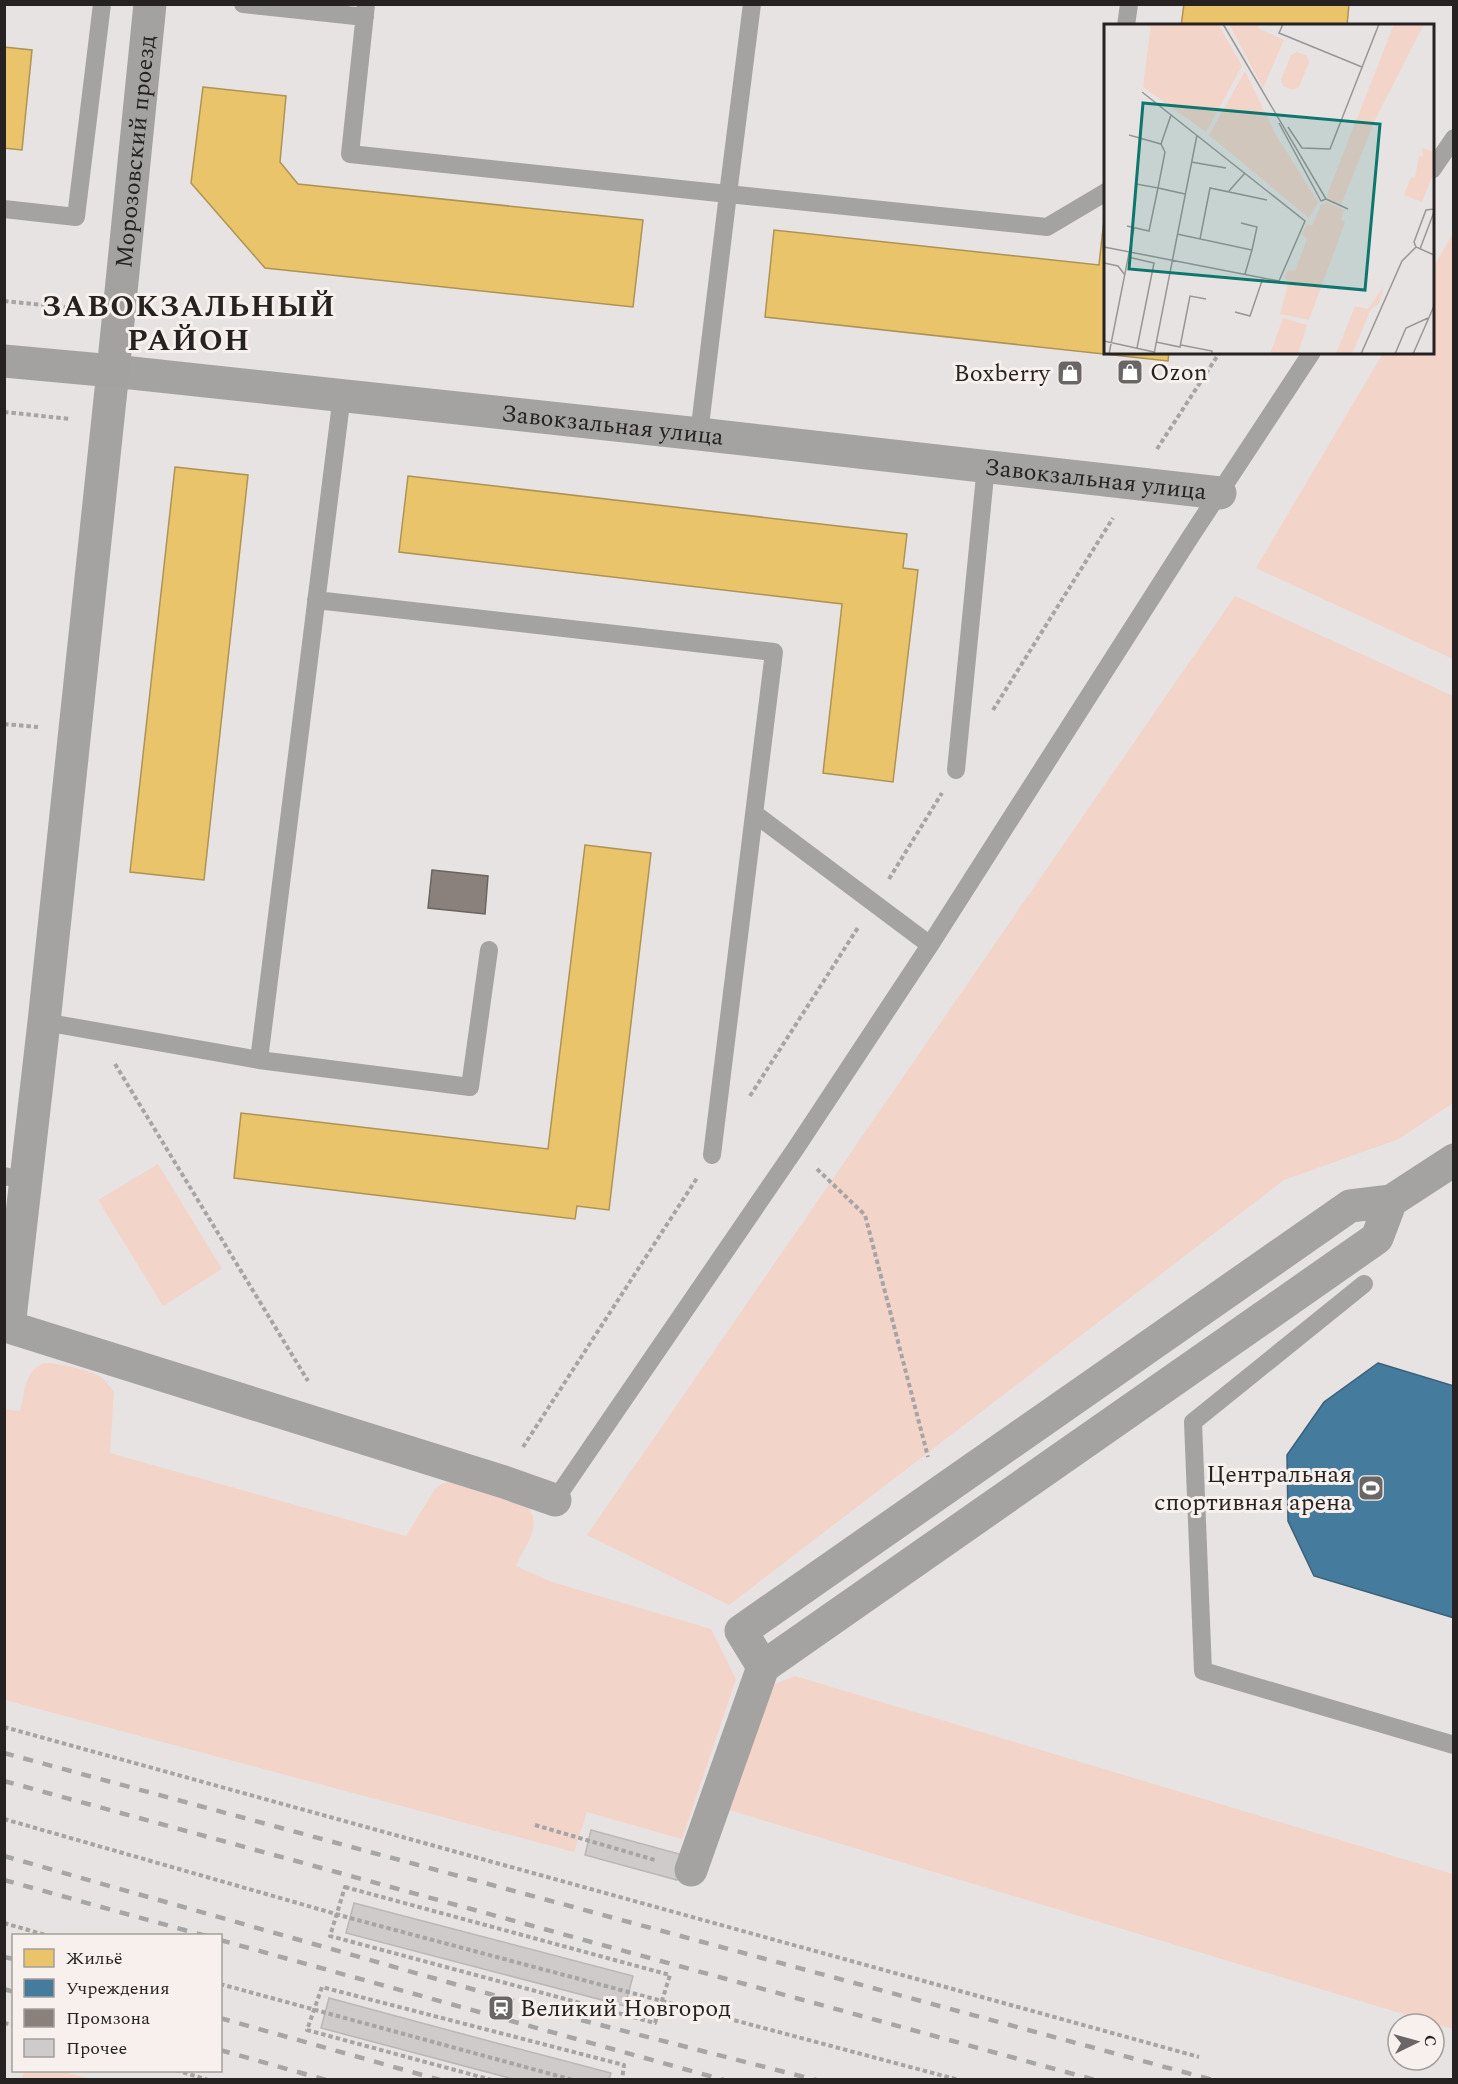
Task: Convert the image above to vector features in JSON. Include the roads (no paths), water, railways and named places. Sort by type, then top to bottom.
[{"type":"street","name":"Морозовский проезд","points":[[113,371],[150,4]]},
{"type":"street","name":"Завокзальная улица","points":[[4,360],[699,434],[1220,493]]},
{"type":"street","points":[[113,371],[44,1022],[15,1178],[9,1327],[555,1500]]},
{"type":"street","points":[[763,1667],[741,1631],[1350,1206],[1391,1201],[1454,1160]]},
{"type":"street","points":[[691,1870],[763,1667],[1377,1238],[1391,1201]]},
{"type":"lane","points":[[4,209],[76,217],[102,4]]},
{"type":"lane","points":[[243,4],[366,11],[350,153],[1047,227],[1104,193]]},
{"type":"lane","points":[[699,434],[753,4]]},
{"type":"lane","points":[[1126,24],[1129,4]]},
{"type":"lane","points":[[1434,167],[1454,138]]},
{"type":"lane","points":[[555,1500],[930,945],[1191,536],[1311,354]]},
{"type":"lane","points":[[259,1060],[342,395]]},
{"type":"lane","points":[[956,770],[986,466]]},
{"type":"lane","points":[[316,600],[774,652],[712,1155]]},
{"type":"lane","points":[[755,814],[930,945]]},
{"type":"lane","points":[[44,1022],[259,1060],[470,1087],[489,950]]},
{"type":"lane","points":[[1364,1284],[1193,1422],[1203,1671],[1454,1745]]},
{"type":"railway","points":[[4,1753],[1213,2080]]},
{"type":"railway","points":[[4,1781],[1095,2080]]},
{"type":"railway","points":[[4,1856],[581,2020],[816,2080]]},
{"type":"railway","points":[[4,1880],[199,1934]]},
{"type":"railway","points":[[222,1941],[724,2080]]},
{"type":"railway","points":[[4,1957],[12,1959]]},
{"type":"railway","points":[[4,1989],[12,1991]]},
{"type":"railway","points":[[222,2019],[440,2080]]},
{"type":"railway","points":[[222,2051],[326,2080]]},
{"type":"place","name":"Ozon","points":[[1130,372]]},
{"type":"place","name":"Boxberry","points":[[1070,373]]},
{"type":"place","name":"Центральная спортивная арена","points":[[1371,1488]]},
{"type":"place","name":"Великий Новгород","points":[[501,2008]]},
{"type":"district","name":"ЗАВОКЗАЛЬНЫЙ РАЙОН","points":[[189,323]]}]
